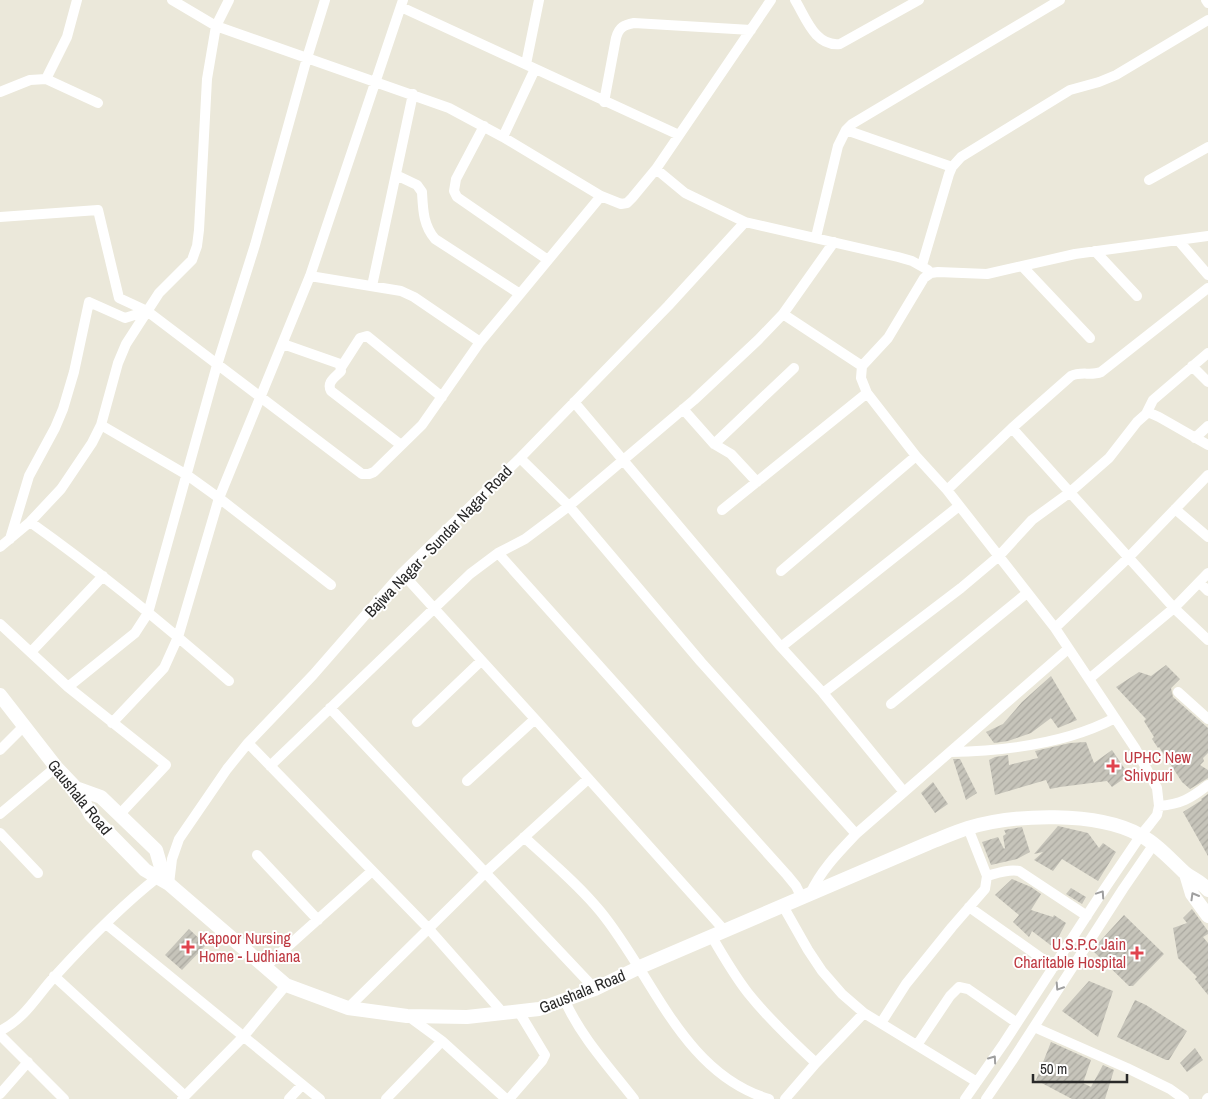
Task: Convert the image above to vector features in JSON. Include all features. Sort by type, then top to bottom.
[{"type":"street","points":[[46,79],[67,37],[77,0]]},
{"type":"street","points":[[172,0],[216,26],[450,108],[503,136],[615,203],[626,203],[656,169],[771,0]]},
{"type":"street","points":[[0,547],[30,522],[61,489],[92,443],[102,425],[118,363],[126,344],[159,292],[192,260],[197,246],[199,230],[207,79],[216,26],[229,0]]},
{"type":"street","points":[[68,687],[134,634],[148,613],[217,365],[255,245],[325,0]]},
{"type":"street","points":[[503,136],[530,67],[539,0]]},
{"type":"street","points":[[795,0],[816,36],[832,45],[840,44],[919,0]]},
{"type":"street","points":[[816,237],[838,146],[846,130],[852,124],[1060,0]]},
{"type":"street","points":[[112,723],[164,668],[178,637],[220,498],[310,276],[402,4],[604,102],[679,135]]},
{"type":"street","points":[[922,265],[952,167],[961,157],[1070,90],[1116,75],[1208,20]]},
{"type":"street","points":[[604,102],[616,38],[619,29],[625,25],[634,22],[750,30]]},
{"type":"street","points":[[0,92],[30,80],[46,79],[98,103]]},
{"type":"street","points":[[372,286],[413,94]]},
{"type":"street","points":[[484,126],[454,184],[456,197],[548,260]]},
{"type":"street","points":[[846,130],[952,167]]},
{"type":"street","points":[[1149,180],[1208,147]]},
{"type":"street","points":[[656,169],[685,193],[745,222],[898,257],[922,265],[932,273]]},
{"type":"street","points":[[396,174],[420,188],[425,223],[435,239],[520,294]]},
{"type":"street","points":[[0,217],[98,210],[119,298],[146,311],[356,472],[369,474],[374,472],[422,425],[480,342],[601,196]]},
{"type":"street","name":"Bajwa Nagar - Sundar Nagar Road","points":[[164,881],[178,839],[227,769],[248,743],[313,675],[402,573],[520,458],[668,306],[745,222]]},
{"type":"street","points":[[965,1099],[1017,1024],[1141,835],[1157,815],[1157,788],[1135,748],[1054,628],[999,556],[916,456],[867,393],[862,378],[862,366],[888,338],[924,278],[932,273],[987,274],[1095,251],[1208,236]]},
{"type":"street","points":[[1178,240],[1208,275]]},
{"type":"street","points":[[270,766],[470,574],[498,553],[526,539],[569,506],[683,409],[758,340],[783,314],[834,242]]},
{"type":"street","points":[[1095,251],[1137,296]]},
{"type":"street","points":[[1022,266],[1090,338]]},
{"type":"street","points":[[310,276],[400,292],[414,298],[480,342]]},
{"type":"street","points":[[946,490],[1071,376],[1078,373],[1096,374],[1100,372],[1208,288]]},
{"type":"street","points":[[10,539],[29,476],[63,409],[74,372],[90,302],[125,318],[146,311]]},
{"type":"street","points":[[783,314],[862,366]]},
{"type":"street","points":[[401,445],[331,391],[331,382],[341,371],[342,366],[360,338],[366,336],[442,397]]},
{"type":"street","points":[[283,344],[342,366]]},
{"type":"street","points":[[823,693],[961,588],[999,556],[1032,520],[1069,493],[1109,458],[1137,422],[1146,414],[1153,400],[1208,353]]},
{"type":"street","points":[[1192,366],[1208,382]]},
{"type":"street","points":[[714,444],[794,368]]},
{"type":"street","points":[[722,510],[867,393]]},
{"type":"street","points":[[574,402],[781,647],[823,693],[904,792]]},
{"type":"street","points":[[683,409],[714,444],[730,454],[757,482]]},
{"type":"street","points":[[1146,414],[1150,413],[1159,416],[1208,445]]},
{"type":"street","points":[[102,425],[187,475],[220,498],[331,585]]},
{"type":"street","points":[[1195,438],[1208,426]]},
{"type":"street","points":[[1012,428],[1174,608],[1208,640]]},
{"type":"street","points":[[781,571],[916,456]]},
{"type":"street","points":[[520,458],[569,506],[701,662],[856,834]]},
{"type":"street","points":[[1054,628],[1128,558],[1208,475]]},
{"type":"street","points":[[781,647],[959,506]]},
{"type":"street","points":[[1175,509],[1208,537]]},
{"type":"street","points":[[30,522],[103,576],[178,637],[229,682]]},
{"type":"street","points":[[498,553],[806,896],[829,863],[856,834],[1068,650]]},
{"type":"street","points":[[402,573],[725,931]]},
{"type":"street","points":[[1089,679],[1174,608],[1204,587],[1208,574]]},
{"type":"street","points":[[31,652],[103,576]]},
{"type":"street","points":[[891,704],[1026,593]]},
{"type":"street","points":[[0,624],[68,687],[166,765],[119,815]]},
{"type":"street","points":[[418,722],[481,661]]},
{"type":"street","points":[[1178,692],[1208,718]]},
{"type":"street","name":"Gaushala Road","points":[[0,695],[56,767],[76,788],[90,815],[146,870],[164,881],[286,985],[348,1008],[407,1016],[467,1017],[539,1010],[595,989],[640,967],[895,857],[968,828],[1006,820],[1040,817],[1079,819],[1113,825],[1141,835],[1154,844],[1186,874],[1204,884],[1208,890]]},
{"type":"street","points":[[330,708],[595,989]]},
{"type":"street","points":[[950,752],[985,751],[1072,736],[1100,726],[1115,718]]},
{"type":"street","points":[[466,781],[535,719]]},
{"type":"street","points":[[0,750],[24,726]]},
{"type":"street","points":[[248,743],[428,928],[504,1014]]},
{"type":"street","points":[[0,814],[56,767]]},
{"type":"street","points":[[348,1008],[486,872],[588,779]]},
{"type":"street","points":[[1158,806],[1177,804],[1187,800],[1208,786]]},
{"type":"street","points":[[0,1031],[19,1020],[54,976],[137,894],[164,881],[156,850],[101,797],[76,788]]},
{"type":"street","points":[[881,1023],[906,984],[985,889],[987,876],[968,828]]},
{"type":"street","points":[[0,833],[38,873]]},
{"type":"street","points":[[524,837],[567,876],[595,905],[640,967],[675,1026],[696,1051],[736,1085],[769,1099]]},
{"type":"street","points":[[986,1099],[1154,844]]},
{"type":"street","points":[[257,855],[318,920]]},
{"type":"street","points":[[266,966],[372,871]]},
{"type":"street","points":[[987,876],[1002,871],[1019,871],[1087,916]]},
{"type":"street","points":[[1186,874],[1192,894],[1208,916]]},
{"type":"street","points":[[783,906],[822,971],[842,994],[864,1013],[977,1082]]},
{"type":"street","points":[[969,907],[1054,967]]},
{"type":"street","points":[[106,924],[320,1099]]},
{"type":"street","points":[[712,937],[733,972],[752,998],[767,1016],[816,1063]]},
{"type":"street","points":[[54,976],[184,1097],[243,1037],[286,985]]},
{"type":"street","points":[[917,1045],[950,996],[959,987],[968,990],[1017,1024]]},
{"type":"street","points":[[565,1001],[572,1017],[585,1036],[634,1099]]},
{"type":"street","points":[[407,1016],[442,1041],[508,1099],[542,1061],[545,1055],[519,1012]]},
{"type":"street","points":[[785,1099],[816,1063],[864,1013]]},
{"type":"street","points":[[1034,1027],[1127,1068],[1184,1099]]},
{"type":"street","points":[[0,1035],[64,1099]]},
{"type":"street","points":[[386,1099],[442,1041]]},
{"type":"street","points":[[0,1094],[28,1062]]},
{"type":"street","points":[[289,1099],[302,1085]]},
{"type":"building","points":[[1166,665],[1180,679],[1171,688],[1173,697],[1208,728],[1208,753],[1200,765],[1208,770],[1208,778],[1190,789],[1182,782],[1152,739],[1154,737],[1144,721],[1146,719],[1116,687],[1139,672],[1151,676]]},
{"type":"building","points":[[1051,676],[1077,720],[1058,728],[1051,718],[1031,733],[1008,741],[994,743],[986,732],[1003,724],[1022,702]]},
{"type":"building","points":[[1086,742],[1094,763],[1112,750],[1129,775],[1112,787],[1107,781],[1050,789],[1046,780],[995,795],[989,760],[1008,755],[1009,765],[1038,758],[1035,751],[1070,743]]},
{"type":"building","points":[[953,759],[960,759],[977,793],[966,800]]},
{"type":"building","points":[[933,782],[948,804],[935,813],[921,793]]},
{"type":"building","points":[[1208,794],[1208,856],[1183,812]]},
{"type":"building","points":[[1058,826],[1088,833],[1099,848],[1103,843],[1116,852],[1098,881],[1062,859],[1053,871],[1034,860],[1043,852],[1034,854]]},
{"type":"building","points":[[1022,827],[1030,852],[1017,859],[991,865],[982,842],[998,837],[1004,849],[1003,836],[1006,834],[1004,830]]},
{"type":"building","points":[[1012,879],[1031,887],[1041,894],[1031,910],[1053,917],[1054,915],[1066,923],[1053,947],[1032,931],[1029,937],[1013,922],[1019,915],[995,895]]},
{"type":"building","points":[[1071,888],[1086,897],[1082,904],[1066,894]]},
{"type":"building","points":[[1192,909],[1208,931],[1208,934],[1203,937],[1208,943],[1208,995],[1195,979],[1197,977],[1178,958],[1173,928],[1187,923],[1183,918]]},
{"type":"building","points":[[1124,915],[1164,954],[1133,986],[1129,986],[1092,950]]},
{"type":"building","points":[[189,929],[206,945],[182,970],[165,955]]},
{"type":"building","points":[[1089,981],[1113,991],[1098,1037],[1062,1011]]},
{"type":"building","points":[[1135,1000],[1187,1031],[1169,1060],[1117,1037]]},
{"type":"building","points":[[1051,1042],[1091,1060],[1083,1083],[1091,1087],[1103,1065],[1114,1070],[1105,1099],[1072,1099],[1036,1080]]},
{"type":"building","points":[[1195,1048],[1203,1060],[1187,1072],[1180,1063]]},
{"type":"place","name":"UPHC New Shivpuri","points":[[1113,766]]},
{"type":"place","name":"Kapoor Nursing Home - Ludhiana","points":[[188,947]]},
{"type":"place","name":"U.S.P.C Jain Charitable Hospital","points":[[1137,953]]}]
